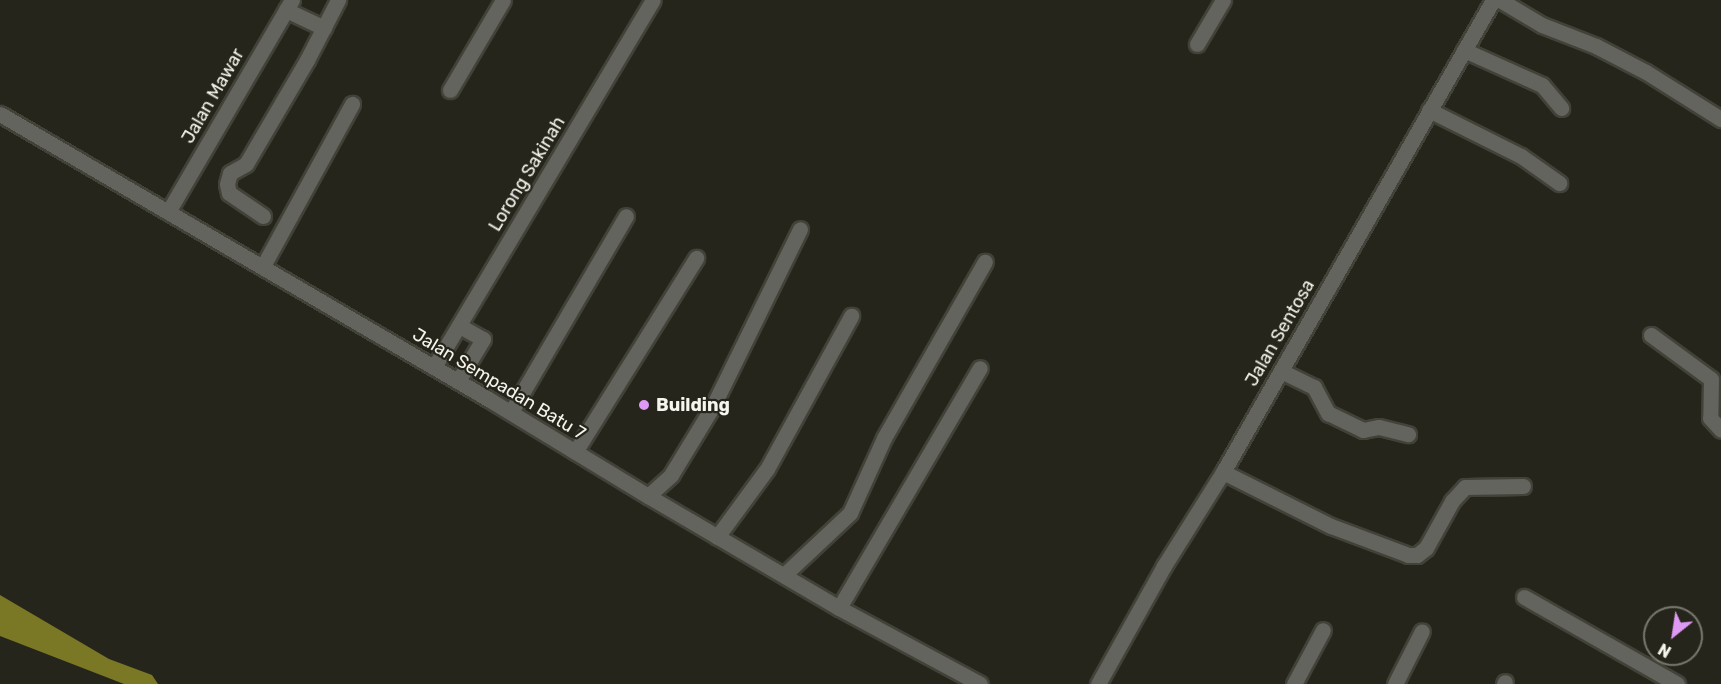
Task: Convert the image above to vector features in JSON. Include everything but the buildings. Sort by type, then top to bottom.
[{"type":"street","points":[[263,216],[229,193],[227,184],[230,173],[246,164],[338,0]]},
{"type":"street","points":[[450,90],[503,0]]},
{"type":"street","name":"Lorong Sakinah","points":[[434,367],[653,0]]},
{"type":"street","points":[[1197,44],[1223,0]]},
{"type":"street","name":"Jalan Sentosa","points":[[1098,684],[1164,566],[1223,472],[1493,0]]},
{"type":"street","points":[[1500,0],[1542,25],[1596,46],[1646,72],[1721,119]]},
{"type":"street","points":[[289,5],[324,28]]},
{"type":"street","name":"Jalan Mawar","points":[[168,212],[289,5]]},
{"type":"street","points":[[1464,50],[1542,85],[1561,108]]},
{"type":"street","points":[[262,266],[352,104]]},
{"type":"street","points":[[1429,110],[1521,156],[1559,183]]},
{"type":"street","name":"Jalan Sempadan Batu 7","points":[[0,114],[511,412],[648,496],[839,608],[980,684]]},
{"type":"street","points":[[511,412],[626,216]]},
{"type":"street","points":[[648,496],[671,475],[713,406],[801,229]]},
{"type":"street","points":[[575,452],[696,258]]},
{"type":"street","points":[[784,574],[850,513],[884,438],[985,262]]},
{"type":"street","points":[[717,537],[767,469],[851,316]]},
{"type":"street","points":[[458,381],[483,339],[460,326]]},
{"type":"street","points":[[1651,334],[1711,379],[1710,418],[1721,430]]},
{"type":"street","points":[[839,608],[980,368]]},
{"type":"street","points":[[1281,371],[1314,387],[1328,413],[1363,430],[1379,427],[1407,434]]},
{"type":"street","points":[[1223,472],[1331,526],[1408,555],[1417,555],[1426,548],[1452,501],[1465,487],[1523,486]]},
{"type":"street","points":[[1524,597],[1677,684]]},
{"type":"street","points":[[1294,684],[1306,666],[1323,630]]},
{"type":"street","points":[[1395,684],[1422,631]]},
{"type":"shaded area","points":[[0,595],[109,659],[152,675],[158,684],[124,684],[0,636]]},
{"type":"place","name":"Building","points":[[644,405]]}]
